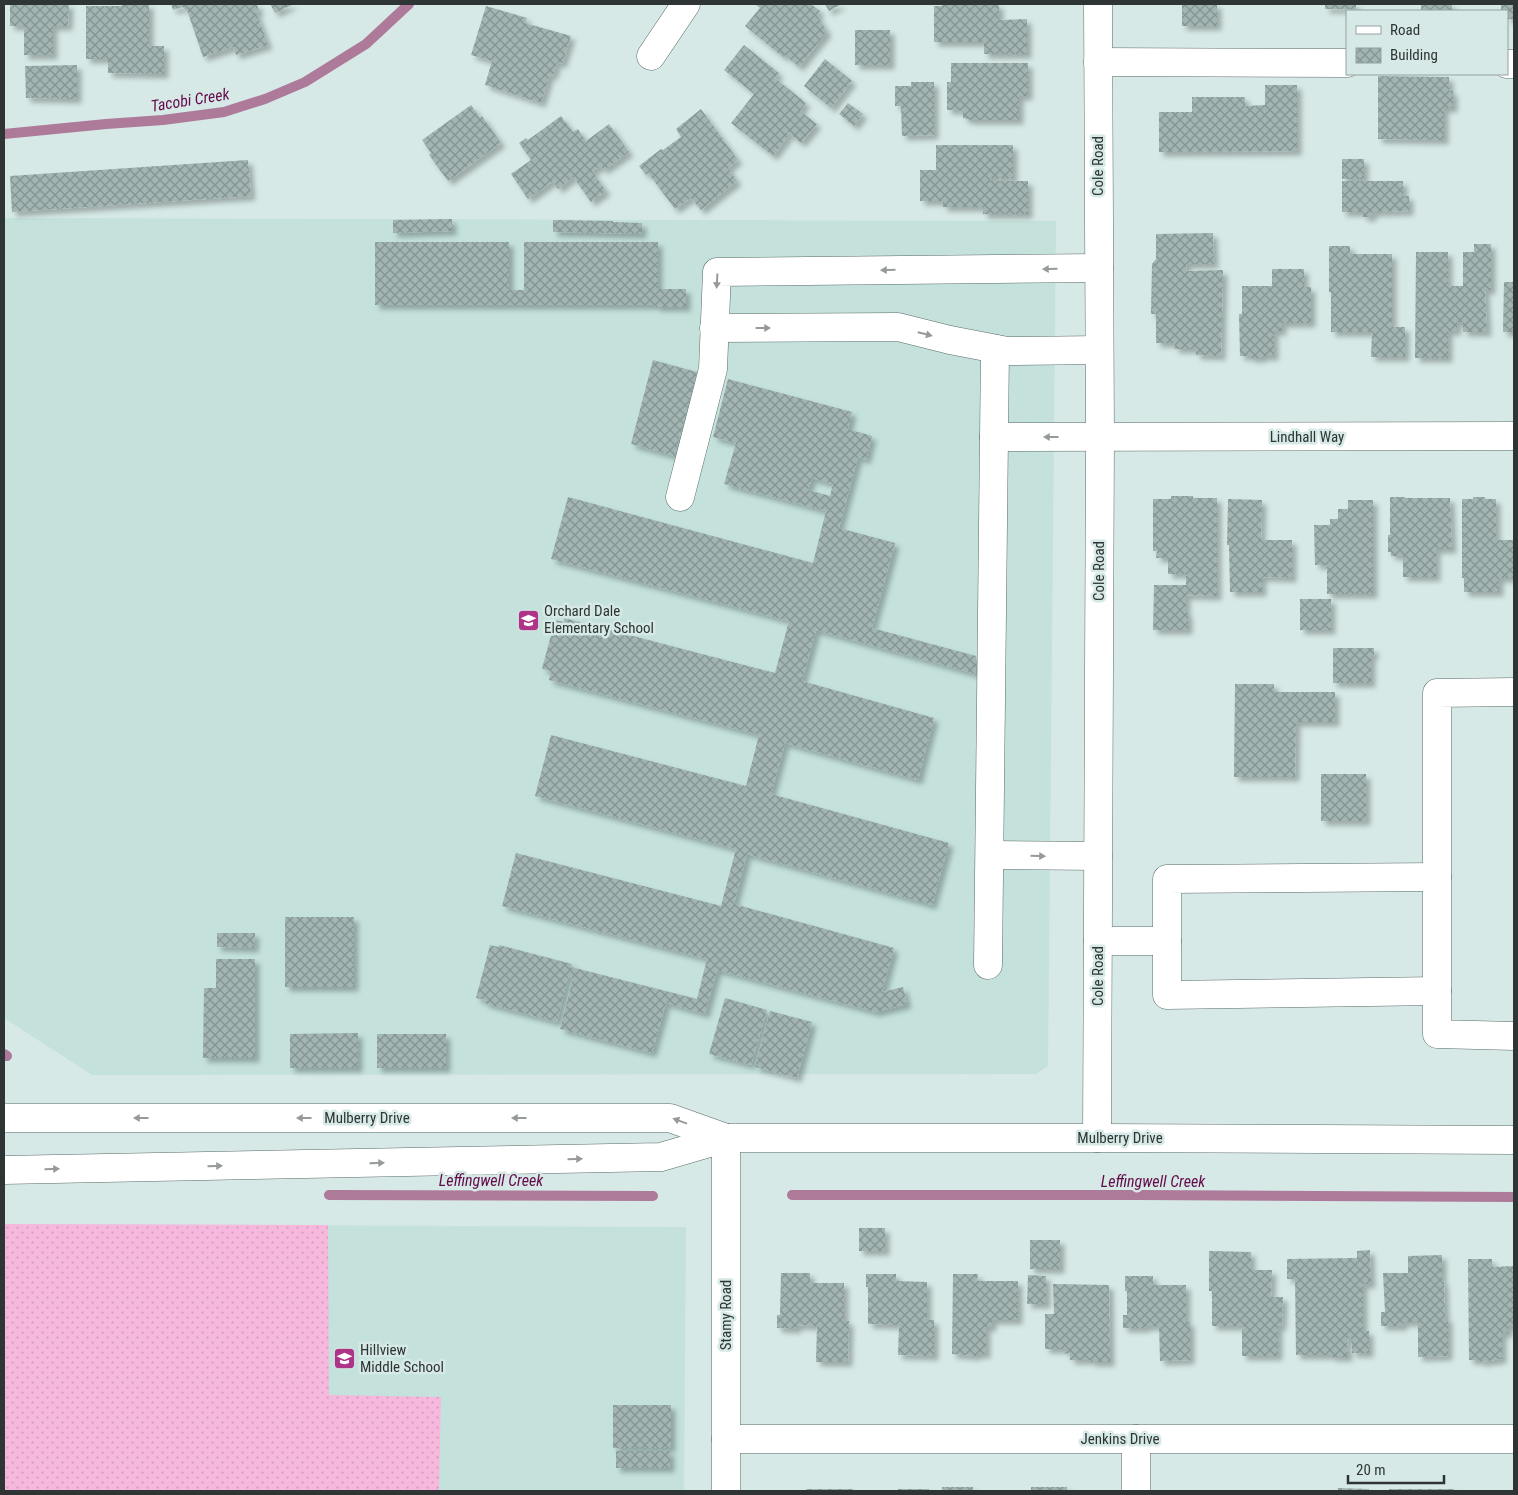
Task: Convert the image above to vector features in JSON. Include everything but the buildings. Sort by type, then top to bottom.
[{"type":"street","points":[[651,56],[686,4]]},
{"type":"street","name":"Cole Road","points":[[1097,1138],[1100,437],[1098,4]]},
{"type":"street","points":[[1098,62],[1346,63]]},
{"type":"street","points":[[680,497],[713,369],[717,272],[1099,268]]},
{"type":"street","points":[[714,328],[898,327],[1006,351],[1099,350]]},
{"type":"street","points":[[988,965],[995,349]]},
{"type":"street","name":"Lindhall Way","points":[[994,437],[1514,436]]},
{"type":"street","points":[[1514,692],[1437,693],[1437,1034],[1514,1036]]},
{"type":"street","points":[[990,855],[1098,856]]},
{"type":"street","points":[[1437,877],[1168,879],[1168,995],[1437,992]]},
{"type":"street","points":[[1098,940],[1168,940]]},
{"type":"street","name":"Mulberry Drive","points":[[4,1118],[670,1118],[726,1138]]},
{"type":"street","name":"Mulberry Drive","points":[[4,1170],[661,1157],[726,1138],[1514,1140]]},
{"type":"street","name":"Stamy Road","points":[[726,1138],[726,1491]]},
{"type":"street","points":[[1136,1438],[1136,1491]]},
{"type":"street","name":"Jenkins Drive","points":[[726,1439],[1514,1438]]},
{"type":"shaded area","name":"Orchard Dale Elementary School","points":[[4,218],[1056,221],[1048,1066],[1036,1074],[92,1075],[4,1018]]},
{"type":"shaded area","name":"Hillview Middle School","points":[[4,1224],[686,1227],[684,1491],[4,1491]]},
{"type":"shaded area","points":[[4,1224],[328,1225],[329,1395],[441,1397],[439,1491],[4,1491]]},
{"type":"waterway","name":"Tacobi Creek","points":[[4,134],[163,120],[224,112],[265,99],[305,82],[366,44],[409,4]]},
{"type":"waterway","name":"Leffingwell Creek","points":[[329,1195],[653,1196]]},
{"type":"waterway","name":"Leffingwell Creek","points":[[792,1195],[1514,1197]]},
{"type":"place","name":"Orchard Dale Elementary School","points":[[528,620]]},
{"type":"place","name":"Hillview Middle School","points":[[344,1359]]}]
